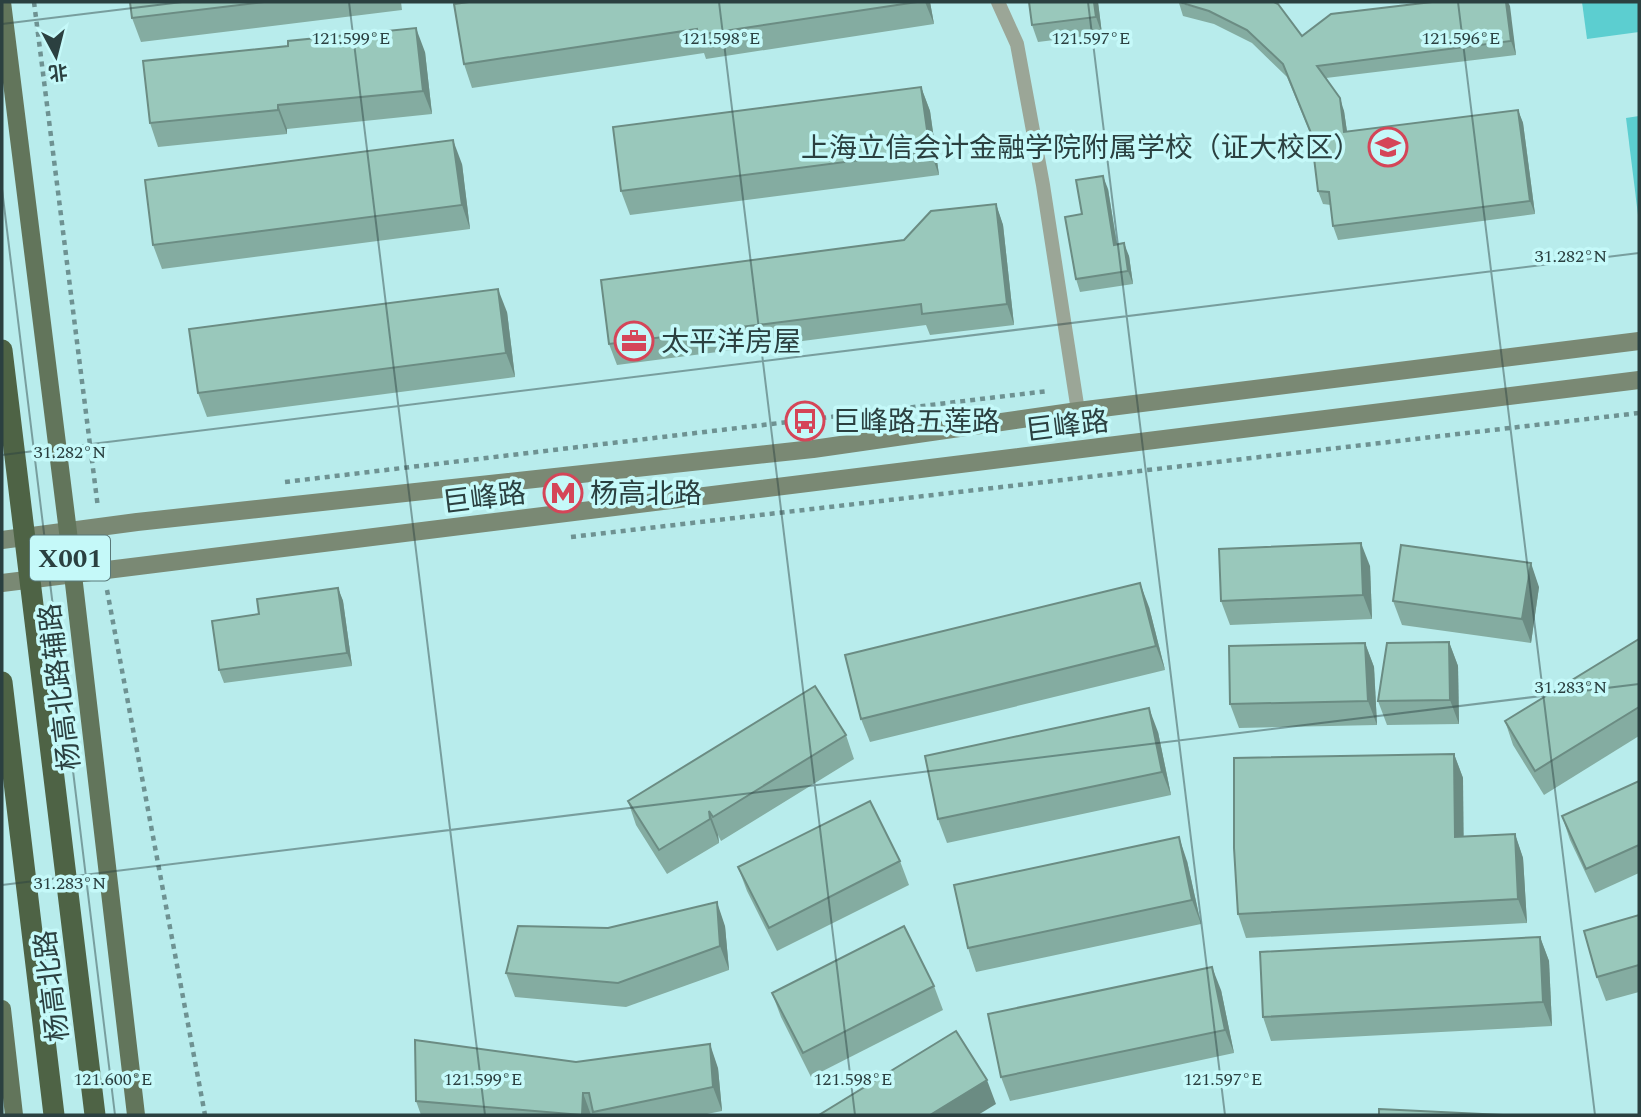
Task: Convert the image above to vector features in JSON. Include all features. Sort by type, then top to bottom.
[{"type":"highway","name":"杨高北路","points":[[2,351],[95,1115]]},
{"type":"highway","name":"杨高北路","points":[[2,682],[54,1115]]},
{"type":"main road","name":"杨高北路辅路","points":[[2,2],[68,532],[136,1115]]},
{"type":"main road","name":"巨峰路","points":[[2,540],[137,522],[813,449],[1078,411],[1639,341]]},
{"type":"main road","name":"巨峰路","points":[[2,583],[1639,380]]},
{"type":"main road","points":[[2,1009],[14,1115]]},
{"type":"lane","points":[[998,2],[1017,44],[1043,185],[1078,411]]},
{"type":"path","points":[[277,483],[1076,388]]},
{"type":"path","points":[[566,537],[1639,413]]},
{"type":"path","points":[[65,510],[110,502]]},
{"type":"path","points":[[107,591],[120,589]]},
{"type":"shaded area","points":[[1582,2],[1639,2],[1639,32],[1587,39]]},
{"type":"shaded area","points":[[1639,116],[1639,223],[1626,118]]},
{"type":"building","points":[[130,2],[264,2],[132,18]]},
{"type":"building","points":[[917,2],[698,35],[697,29],[464,64],[454,4]]},
{"type":"building","points":[[1029,2],[1094,2],[1096,17],[1032,25]]},
{"type":"building","points":[[1179,2],[1274,2],[1302,36],[1331,14],[1432,2],[1506,2],[1511,41],[1317,66],[1340,98],[1344,132],[1518,110],[1530,201],[1333,226],[1329,192],[1318,191],[1311,133],[1283,64],[1247,30],[1209,11]]},
{"type":"building","points":[[416,28],[423,91],[278,105],[278,110],[150,123],[143,61],[288,46],[288,41]]},
{"type":"building","points":[[921,87],[930,151],[621,191],[613,127]]},
{"type":"building","points":[[453,140],[462,205],[153,245],[145,180]]},
{"type":"building","points":[[1103,176],[1114,245],[1124,243],[1128,271],[1076,279],[1065,217],[1082,214],[1076,180]]},
{"type":"building","points":[[996,204],[1007,304],[922,314],[921,304],[609,344],[601,280],[904,240],[931,211]]},
{"type":"building","points":[[498,289],[506,353],[198,393],[189,329]]},
{"type":"building","points":[[1361,543],[1363,595],[1221,601],[1219,549]]},
{"type":"building","points":[[1401,545],[1531,563],[1522,619],[1393,601]]},
{"type":"building","points":[[1140,583],[1156,646],[861,719],[845,655]]},
{"type":"building","points":[[338,588],[347,653],[219,670],[212,621],[259,614],[257,599]]},
{"type":"building","points":[[1639,639],[1639,707],[1535,771],[1505,721]]},
{"type":"building","points":[[1449,642],[1450,700],[1378,701],[1387,643]]},
{"type":"building","points":[[1365,643],[1368,701],[1230,704],[1229,646]]},
{"type":"building","points":[[815,686],[846,735],[713,817],[709,811],[710,819],[659,850],[628,801]]},
{"type":"building","points":[[1149,708],[1162,772],[938,819],[925,756]]},
{"type":"building","points":[[1454,754],[1455,837],[1515,834],[1518,899],[1238,914],[1234,848],[1234,758]]},
{"type":"building","points":[[1639,781],[1639,845],[1586,869],[1562,816]]},
{"type":"building","points":[[870,801],[900,861],[769,928],[738,867]]},
{"type":"building","points":[[1179,837],[1192,900],[968,948],[954,885]]},
{"type":"building","points":[[717,902],[720,946],[618,983],[506,973],[518,926],[608,928]]},
{"type":"building","points":[[1639,915],[1639,965],[1597,977],[1584,931]]},
{"type":"building","points":[[904,926],[934,986],[803,1053],[772,993]]},
{"type":"building","points":[[1540,937],[1543,1002],[1263,1017],[1260,952]]},
{"type":"building","points":[[1212,967],[1225,1030],[1001,1077],[988,1014]]},
{"type":"building","points":[[956,1031],[987,1080],[930,1115],[819,1115]]},
{"type":"building","points":[[415,1040],[576,1062],[710,1044],[713,1087],[593,1112],[589,1093],[583,1093],[582,1115],[416,1101]]},
{"type":"building","points":[[1379,1109],[1503,1115],[1379,1115]]},
{"type":"place","name":"上海立信会计金融学院附属学校（证大校区）","points":[[1388,147]]},
{"type":"place","name":"太平洋房屋","points":[[634,341]]},
{"type":"place","name":"巨峰路五莲路","points":[[805,421]]},
{"type":"place","name":"杨高北路","points":[[563,493]]}]
